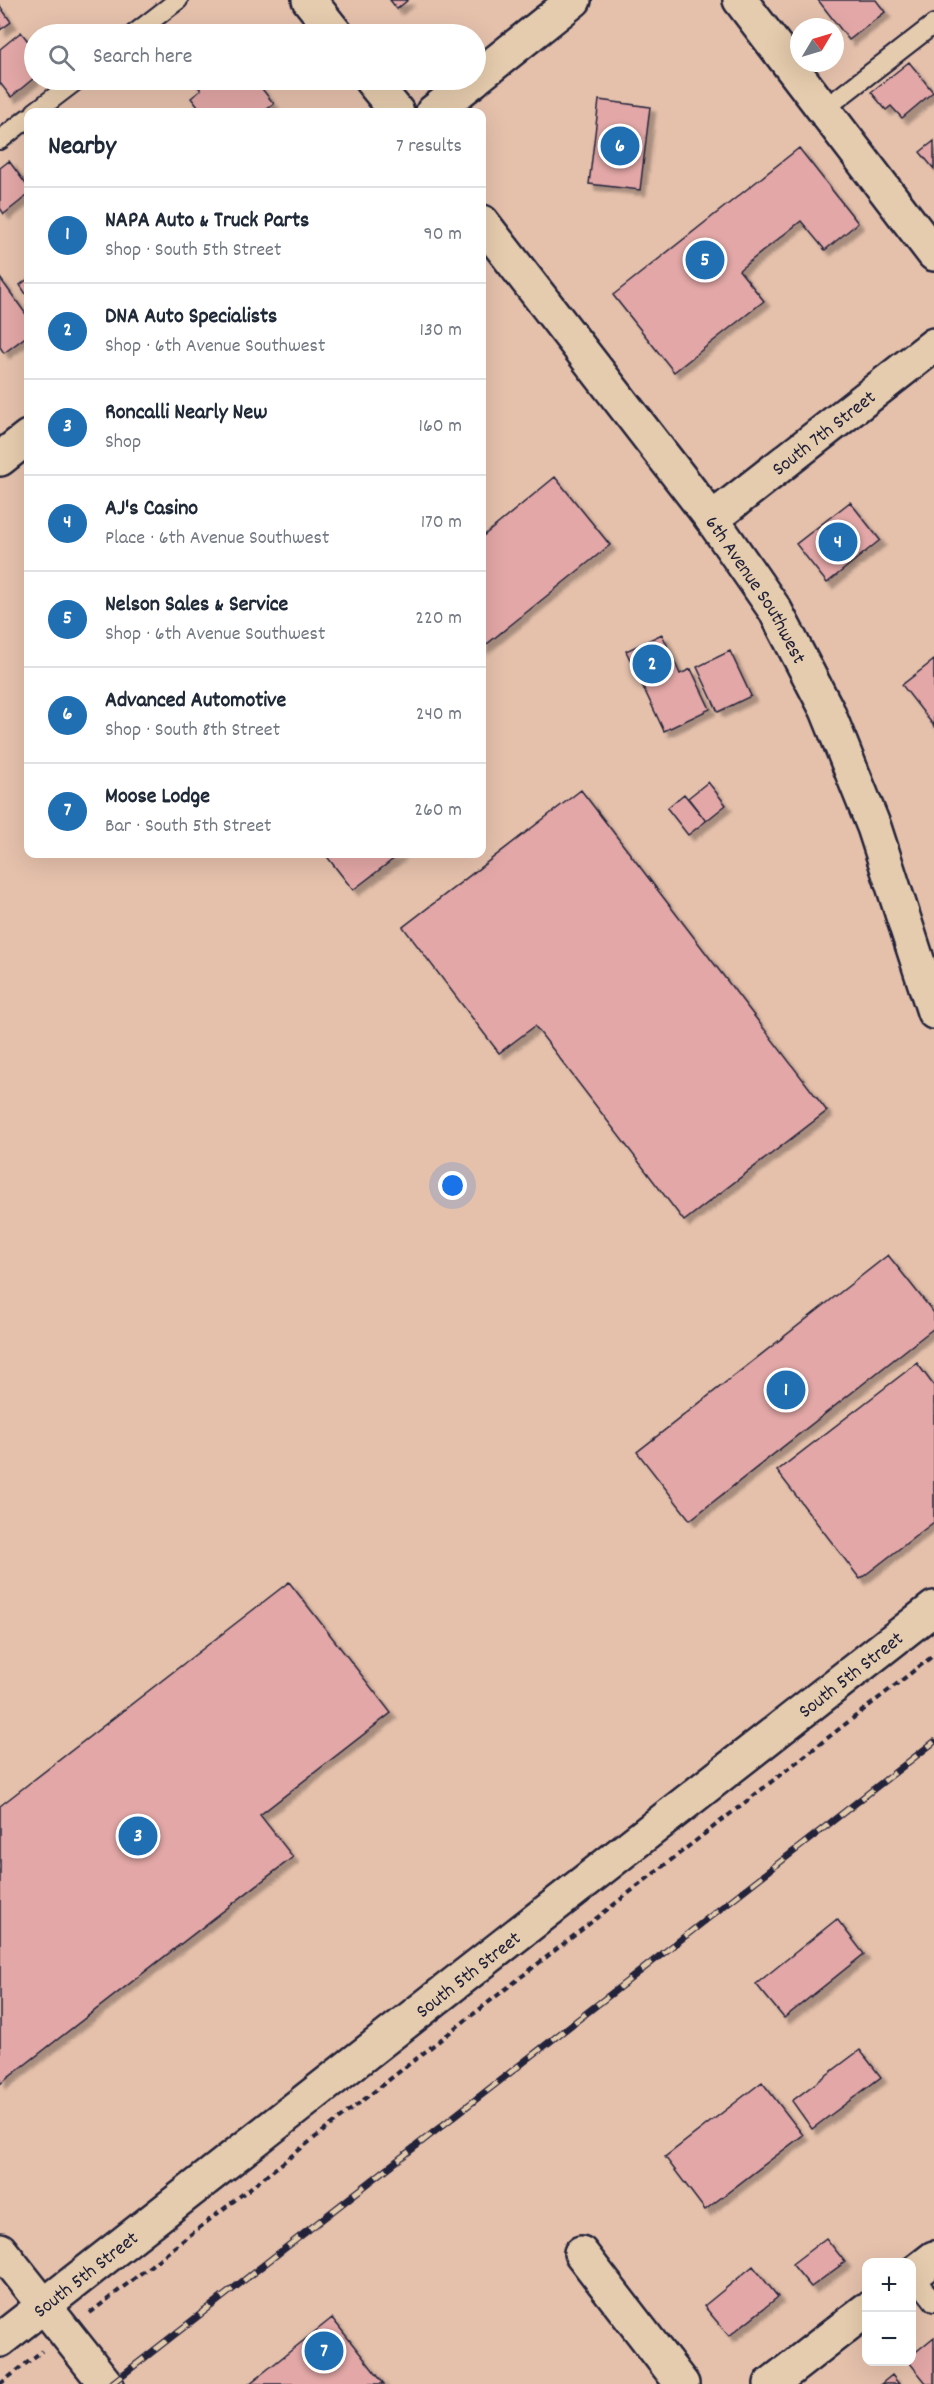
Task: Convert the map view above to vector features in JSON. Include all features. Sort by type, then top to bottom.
[{"type":"main road","points":[[309,0],[328,24]]},
{"type":"main road","points":[[486,70],[574,0]]},
{"type":"main road","points":[[740,0],[934,254]]},
{"type":"main road","points":[[379,90],[394,108]]},
{"type":"main road","points":[[438,108],[461,90]]},
{"type":"main road","name":"6th Avenue Southwest","points":[[486,227],[712,519],[775,610],[827,710],[874,827],[934,1012]]},
{"type":"main road","name":"South 7th Street","points":[[712,519],[934,345]]},
{"type":"main road","points":[[0,459],[24,440]]},
{"type":"main road","name":"South 5th Street","points":[[0,2340],[934,1608]]},
{"type":"main road","points":[[0,2250],[106,2384]]},
{"type":"main road","points":[[581,2253],[682,2384]]},
{"type":"main road","points":[[771,2384],[864,2312]]},
{"type":"lane","points":[[147,24],[178,0]]},
{"type":"lane","points":[[823,110],[934,24]]},
{"type":"lane","points":[[40,108],[64,90]]},
{"type":"lane","points":[[0,140],[24,121]]},
{"type":"lane","points":[[919,2269],[934,2302]]},
{"type":"path","points":[[0,2384],[934,1655]]},
{"type":"building","points":[[390,0],[408,0],[397,9]]},
{"type":"building","points":[[818,0],[876,0],[885,12],[849,40],[844,34],[844,18],[832,18]]},
{"type":"building","points":[[0,6],[11,22],[0,30]]},
{"type":"building","points":[[21,32],[24,36],[24,86],[11,97],[0,83],[0,49]]},
{"type":"building","points":[[909,62],[933,92],[902,118],[891,106],[886,110],[871,92]]},
{"type":"building","points":[[201,90],[263,90],[274,104],[268,108],[199,108],[191,98]]},
{"type":"building","points":[[599,100],[650,107],[640,190],[589,184]]},
{"type":"building","points":[[934,141],[934,169],[920,152]]},
{"type":"building","points":[[799,148],[858,223],[825,250],[801,221],[739,270],[764,301],[674,372],[613,295]]},
{"type":"building","points":[[9,161],[24,182],[24,198],[4,214],[0,208],[0,168]]},
{"type":"building","points":[[0,278],[24,311],[24,338],[4,353],[0,347]]},
{"type":"building","points":[[555,477],[610,545],[486,645],[486,534]]},
{"type":"building","points":[[850,502],[880,540],[827,583],[796,544]]},
{"type":"building","points":[[662,634],[680,674],[691,669],[710,709],[664,731],[626,651]]},
{"type":"building","points":[[730,651],[751,696],[718,712],[697,667]]},
{"type":"building","points":[[934,660],[934,726],[902,685]]},
{"type":"building","points":[[708,782],[726,805],[706,821],[688,798]]},
{"type":"building","points":[[581,790],[827,1111],[684,1221],[535,1026],[499,1053],[403,927]]},
{"type":"building","points":[[684,794],[706,821],[688,835],[667,808]]},
{"type":"building","points":[[328,858],[395,858],[353,890]]},
{"type":"building","points":[[888,1255],[934,1313],[934,1328],[690,1520],[637,1452]]},
{"type":"building","points":[[917,1363],[934,1386],[934,1522],[860,1579],[777,1471]]},
{"type":"building","points":[[289,1582],[391,1713],[260,1815],[293,1857],[0,2084],[0,1806]]},
{"type":"building","points":[[837,1919],[864,1954],[784,2018],[756,1984]]},
{"type":"building","points":[[860,2050],[881,2077],[812,2129],[792,2101]]},
{"type":"building","points":[[762,2082],[803,2135],[705,2210],[665,2157]]},
{"type":"building","points":[[826,2238],[845,2262],[811,2287],[792,2264]]},
{"type":"building","points":[[753,2266],[778,2297],[729,2336],[704,2306]]},
{"type":"building","points":[[332,2318],[384,2384],[249,2384]]},
{"type":"building","points":[[934,2337],[934,2384],[927,2384],[912,2366],[916,2366],[916,2352]]},
{"type":"building","points":[[892,2375],[899,2384],[881,2384]]},
{"type":"railway","points":[[111,2384],[934,1742]]},
{"type":"place","name":"Advanced Automotive","points":[[620,146]]},
{"type":"place","name":"Nelson Sales & Service","points":[[705,260]]},
{"type":"place","name":"AJ's Casino","points":[[838,542]]},
{"type":"place","name":"DNA Auto Specialists","points":[[652,664]]},
{"type":"place","name":"NAPA Auto & Truck Parts","points":[[786,1390]]},
{"type":"place","name":"Roncalli Nearly New","points":[[138,1836]]},
{"type":"place","name":"Moose Lodge","points":[[324,2351]]}]
